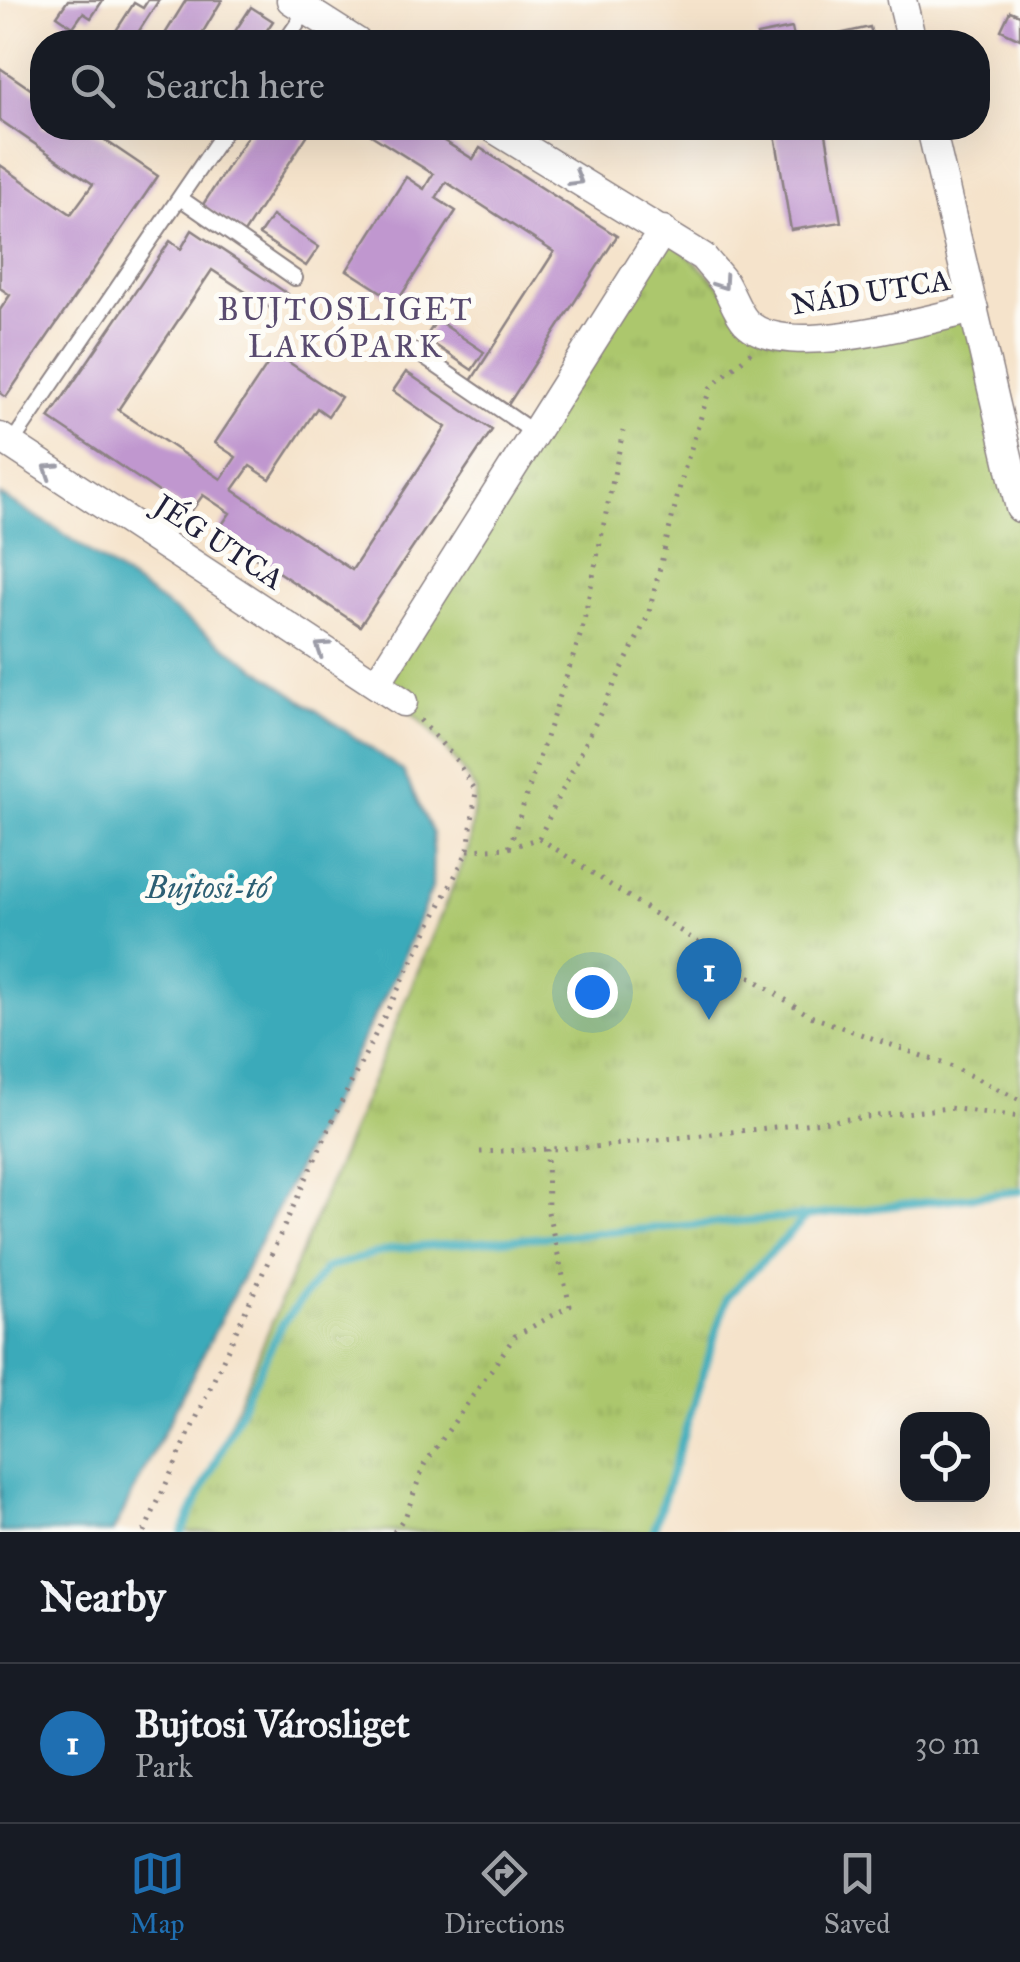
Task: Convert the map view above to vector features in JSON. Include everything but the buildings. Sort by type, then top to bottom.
[{"type":"street","points":[[902,0],[909,30]]},
{"type":"street","points":[[299,5],[338,30]]},
{"type":"street","name":"NÁD UTCA","points":[[513,140],[663,230],[702,258],[723,281],[747,322],[775,338],[841,336],[974,309]]},
{"type":"street","points":[[935,140],[1020,508]]},
{"type":"street","points":[[376,684],[663,230]]},
{"type":"street","name":"JÉG UTCA","points":[[6,441],[403,702]]},
{"type":"lane","points":[[290,30],[299,5]]},
{"type":"lane","points":[[6,441],[220,140]]},
{"type":"lane","points":[[180,198],[294,278]]},
{"type":"lane","points":[[414,351],[536,434]]},
{"type":"path","points":[[468,850],[509,848],[539,838],[648,616],[683,474],[710,388],[742,356],[775,338]]},
{"type":"path","points":[[509,848],[582,630],[623,432]]},
{"type":"path","points":[[144,1532],[338,1110],[468,850],[476,791],[454,757],[403,702]]},
{"type":"path","points":[[539,838],[810,1016],[954,1066],[1020,1100]]},
{"type":"path","points":[[480,1152],[594,1147],[948,1108],[1020,1117]]},
{"type":"path","points":[[394,1532],[406,1515],[424,1465],[515,1336],[570,1306],[548,1212],[547,1149]]},
{"type":"green space","points":[[663,231],[775,339],[974,309],[1020,515],[1020,1190],[807,1216],[727,1297],[652,1532],[185,1532],[468,850],[476,791],[431,732],[376,684]]},
{"type":"water","name":"Bujtosi-tó","points":[[0,495],[57,529],[403,771],[433,834],[432,888],[397,972],[113,1532],[0,1532]]},
{"type":"waterway","points":[[653,1532],[727,1297],[807,1216],[1020,1191]]},
{"type":"waterway","points":[[182,1532],[281,1326],[326,1268],[392,1249],[807,1216]]},
{"type":"place","name":"Bujtosi Városliget","points":[[709,1020]]},
{"type":"district","name":"BUJTOSLIGET LAKÓPARK","points":[[346,328]]}]
